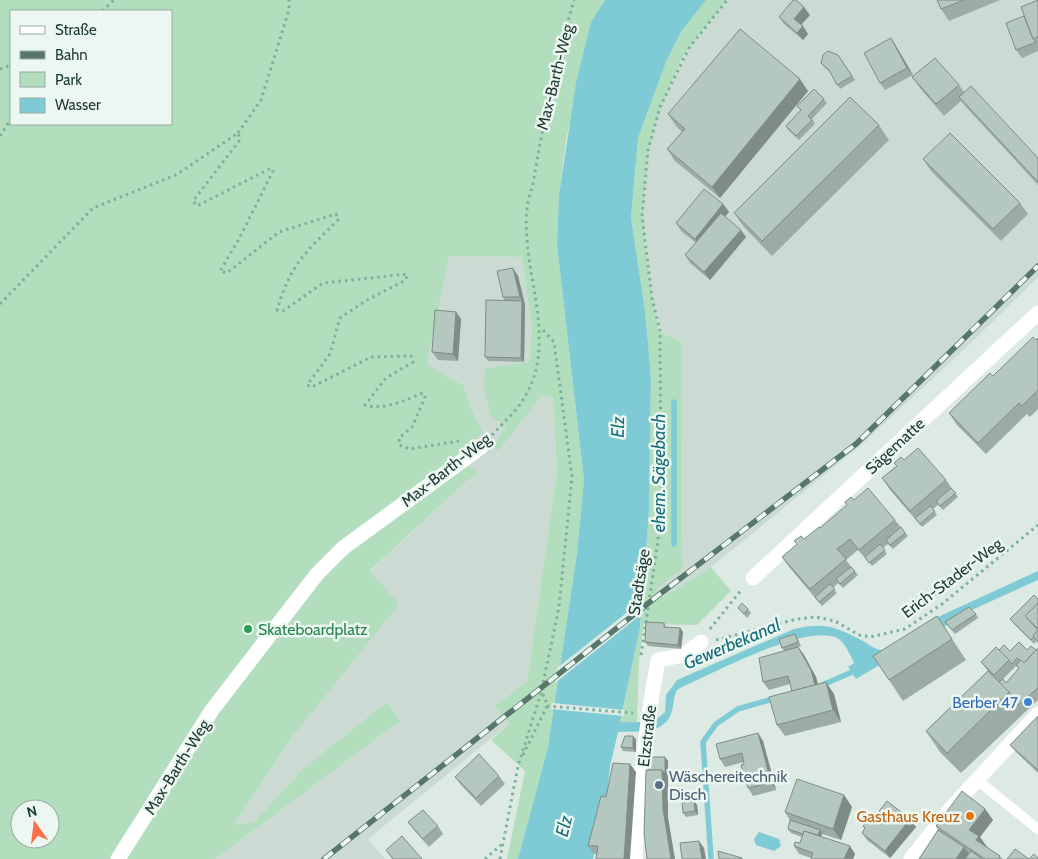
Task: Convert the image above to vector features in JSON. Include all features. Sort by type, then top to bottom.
[{"type":"street","name":"Sägematte","points":[[753,578],[1038,313]]},
{"type":"street","name":"Max-Barth-Weg","points":[[118,859],[212,710],[317,574],[343,548],[481,447]]},
{"type":"street","name":"Elzstraße","points":[[635,859],[644,722],[658,660],[684,655],[701,642]]},
{"type":"street","points":[[911,859],[977,780],[1038,714]]},
{"type":"lane","points":[[977,780],[1038,829]]},
{"type":"path","points":[[103,10],[114,0]]},
{"type":"path","points":[[0,304],[92,208],[176,175],[238,133],[261,100],[289,10],[289,0]]},
{"type":"path","name":"Max-Barth-Weg","points":[[481,447],[518,408],[527,392],[538,359],[541,328],[525,235],[527,206],[534,180],[553,74],[574,0]]},
{"type":"path","name":"Stadtsäge","points":[[640,661],[658,541],[661,491],[660,332],[652,298],[642,216],[648,150],[660,107],[689,48],[727,0]]},
{"type":"path","points":[[0,136],[10,121]]},
{"type":"path","points":[[238,133],[240,140],[193,201],[197,206],[271,168],[273,171],[239,239],[220,270],[227,273],[279,232],[336,214],[339,219],[298,260],[284,285],[277,310],[283,311],[323,283],[407,274],[406,280],[366,300],[340,318],[330,354],[307,385],[312,387],[371,357],[411,356],[413,362],[386,378],[365,405],[375,408],[423,393],[426,397],[412,427],[399,438],[399,445],[410,449],[466,440],[481,447]]},
{"type":"path","points":[[500,859],[518,766],[541,693],[559,607],[572,477],[554,342],[541,328]]},
{"type":"path","name":"Erich-Stader-Weg","points":[[701,642],[732,637],[797,619],[816,617],[835,621],[859,635],[870,637],[882,636],[905,629],[942,604],[1038,525]]},
{"type":"path","points":[[701,642],[753,578]]},
{"type":"path","points":[[518,766],[547,706],[545,697],[541,693]]},
{"type":"path","points":[[547,706],[644,722]]},
{"type":"path","points":[[485,859],[502,845]]},
{"type":"shaded area","points":[[727,0],[1038,0],[1038,277],[970,344],[861,445],[711,567],[663,597],[656,589],[684,567],[681,554],[682,342],[660,331],[652,298],[642,216],[642,196],[648,150],[660,107],[689,48]]},
{"type":"shaded area","points":[[448,256],[522,257],[532,330],[529,362],[485,368],[507,426],[494,445],[543,396],[553,398],[557,471],[527,682],[494,706],[510,723],[368,839],[385,859],[215,859],[400,721],[303,769],[254,822],[233,826],[292,737],[370,572],[464,483],[479,473],[467,465],[462,453],[483,432],[471,408],[464,386],[427,365]]},
{"type":"green space","points":[[0,0],[605,0],[591,22],[566,141],[559,195],[557,245],[584,480],[577,553],[548,747],[518,859],[507,859],[525,771],[491,740],[510,723],[494,706],[527,682],[557,471],[553,398],[542,396],[498,451],[494,445],[507,426],[491,417],[484,389],[485,368],[529,362],[532,330],[522,257],[449,256],[427,364],[464,386],[471,408],[483,432],[462,453],[467,465],[479,473],[464,483],[370,571],[399,604],[292,737],[234,825],[254,822],[303,769],[387,702],[400,721],[215,859],[0,859]]},
{"type":"green space","points":[[706,0],[727,0],[686,52],[672,82],[659,113],[646,175],[644,205],[645,236],[659,331],[682,342],[681,554],[684,567],[656,589],[663,597],[711,567],[731,591],[697,625],[644,624],[639,660],[637,722],[620,723],[640,628],[649,511],[651,377],[645,310],[631,218],[638,138],[666,62],[681,32]]},
{"type":"water","name":"Elz","points":[[605,0],[706,0],[681,32],[666,62],[638,138],[631,218],[645,310],[651,377],[649,511],[640,628],[620,722],[644,722],[656,719],[665,712],[666,695],[677,680],[794,629],[813,626],[829,627],[844,631],[882,650],[942,615],[1038,571],[1038,580],[974,609],[856,679],[848,667],[854,663],[845,646],[837,638],[823,635],[804,637],[783,643],[737,661],[682,687],[677,690],[671,714],[662,726],[641,731],[618,732],[610,767],[606,804],[593,859],[518,859],[548,747],[577,553],[584,480],[557,245],[559,195],[576,83],[591,22]]},
{"type":"water","points":[[759,832],[779,839],[781,846],[774,851],[756,845],[754,839]]},
{"type":"pier","points":[[644,599],[643,613],[555,683],[557,668]]},
{"type":"pier","points":[[552,703],[625,710],[624,716],[551,709]]},
{"type":"building","points":[[793,0],[796,0],[804,7],[794,19],[803,26],[797,33],[779,17]]},
{"type":"building","points":[[937,0],[964,0],[941,9]]},
{"type":"building","points":[[1038,0],[1038,37],[1033,39],[1021,7]]},
{"type":"building","points":[[1024,16],[1036,42],[1016,50],[1006,23]]},
{"type":"building","points":[[740,29],[800,79],[712,187],[667,149],[685,129],[668,114]]},
{"type":"building","points":[[891,38],[907,68],[880,83],[864,53]]},
{"type":"building","points":[[828,51],[838,55],[852,76],[837,85],[829,70],[821,63],[823,55]]},
{"type":"building","points":[[935,58],[959,85],[936,104],[912,77]]},
{"type":"building","points":[[971,86],[1038,158],[1038,182],[959,97]]},
{"type":"building","points":[[814,89],[824,99],[808,116],[812,120],[796,136],[786,126],[801,110],[797,106]]},
{"type":"building","points":[[850,97],[879,125],[762,241],[734,213]]},
{"type":"building","points":[[950,133],[1020,203],[993,229],[923,159]]},
{"type":"building","points":[[704,189],[723,204],[695,239],[676,223]]},
{"type":"building","points":[[721,213],[741,230],[704,272],[685,255]]},
{"type":"building","points":[[513,268],[520,297],[503,297],[497,271]]},
{"type":"building","points":[[486,300],[522,301],[521,358],[485,357]]},
{"type":"building","points":[[435,310],[456,312],[453,354],[432,352]]},
{"type":"building","points":[[1033,337],[1036,340],[1038,338],[1038,390],[1022,406],[1019,403],[978,443],[949,413],[990,373],[993,376]]},
{"type":"building","points":[[918,448],[946,480],[910,511],[882,478],[897,466],[894,463],[901,457],[904,460]]},
{"type":"building","points":[[868,488],[895,520],[859,550],[850,539],[837,549],[846,559],[810,589],[782,557],[797,544],[794,541],[801,536],[804,539],[820,528],[847,505],[845,502],[851,497],[854,500]]},
{"type":"building","points":[[951,488],[956,493],[940,506],[936,501]]},
{"type":"building","points":[[930,506],[935,511],[920,524],[915,518]]},
{"type":"building","points":[[901,527],[905,533],[890,545],[886,540]]},
{"type":"building","points":[[880,544],[885,550],[869,563],[865,557]]},
{"type":"building","points":[[851,567],[855,571],[840,584],[836,579]]},
{"type":"building","points":[[830,584],[835,589],[819,602],[815,597]]},
{"type":"building","points":[[1034,595],[1038,599],[1038,603],[1025,616],[1038,630],[1031,640],[1010,619]]},
{"type":"building","points":[[742,603],[748,609],[744,614],[738,608]]},
{"type":"building","points":[[1038,603],[1038,627],[1037,628],[1025,616]]},
{"type":"building","points":[[969,607],[976,614],[952,630],[945,622]]},
{"type":"building","points":[[937,616],[952,639],[889,680],[873,656]]},
{"type":"building","points":[[646,622],[664,623],[664,627],[680,628],[678,645],[645,642]]},
{"type":"building","points":[[1038,630],[1038,641],[1033,636]]},
{"type":"building","points":[[795,634],[798,642],[782,648],[779,639]]},
{"type":"building","points":[[1019,642],[1027,650],[1031,646],[1036,650],[1024,663],[1017,658],[1012,664],[999,650],[1004,645],[1010,651]]},
{"type":"building","points":[[798,647],[811,670],[815,685],[792,691],[788,676],[763,682],[759,658]]},
{"type":"building","points":[[996,647],[1009,660],[994,675],[981,662]]},
{"type":"building","points":[[1038,648],[1038,688],[1018,705],[999,682],[1003,679],[1006,683],[1019,668],[1016,665],[1021,660],[1024,663]]},
{"type":"building","points":[[988,671],[1009,692],[947,753],[926,731]]},
{"type":"building","points":[[826,682],[833,710],[777,725],[769,697]]},
{"type":"building","points":[[1038,716],[1038,770],[1010,745]]},
{"type":"building","points":[[758,733],[771,782],[748,788],[741,765],[744,764],[742,753],[720,759],[716,744]]},
{"type":"building","points":[[625,736],[633,736],[633,748],[621,747]]},
{"type":"building","points":[[479,754],[499,776],[476,798],[455,777]]},
{"type":"building","points":[[649,757],[665,757],[665,774],[662,770],[648,770]]},
{"type":"building","points":[[613,763],[630,764],[624,859],[596,859],[598,846],[588,846],[601,796],[606,797]]},
{"type":"building","points":[[646,770],[662,770],[663,809],[671,859],[647,859],[644,833]]},
{"type":"building","points":[[797,779],[844,795],[833,829],[785,812]]},
{"type":"building","points":[[962,791],[985,809],[969,830],[979,836],[976,840],[1000,856],[998,859],[985,859],[936,826]]},
{"type":"building","points":[[694,801],[695,811],[683,813],[682,802]]},
{"type":"building","points":[[887,801],[910,819],[885,851],[862,833],[865,828],[863,826],[869,818],[872,820]]},
{"type":"building","points":[[423,810],[438,826],[423,839],[408,822]]},
{"type":"building","points":[[790,820],[820,830],[818,835],[804,831],[803,834],[788,829]]},
{"type":"building","points":[[938,830],[964,847],[956,859],[919,859]]},
{"type":"building","points":[[804,831],[850,846],[844,859],[811,859],[813,853],[794,846],[795,842],[800,843]]},
{"type":"building","points":[[402,836],[422,859],[393,859],[386,850]]},
{"type":"building","points":[[699,841],[702,859],[682,859],[680,843]]},
{"type":"building","points":[[1015,849],[1029,859],[1007,859]]},
{"type":"building","points":[[718,851],[742,858],[742,859],[719,859]]},
{"type":"building","points":[[971,851],[982,859],[965,859]]},
{"type":"building","points":[[1034,854],[1038,858],[1038,859],[1029,859]]},
{"type":"waterway","name":"ehem. Sägebach","points":[[674,402],[674,544]]},
{"type":"waterway","name":"Gewerbekanal","points":[[820,686],[859,669]]},
{"type":"waterway","name":"Gewerbekanal","points":[[711,859],[703,742],[716,724],[738,709],[776,698]]},
{"type":"railway","points":[[324,859],[660,594],[856,444],[1038,266]]},
{"type":"place","name":"Skateboardplatz","points":[[248,629]]},
{"type":"place","name":"Berber 47","points":[[1028,702]]},
{"type":"place","name":"Wäschereitechnik Disch","points":[[659,785]]},
{"type":"place","name":"Gasthaus Kreuz","points":[[970,816]]}]
